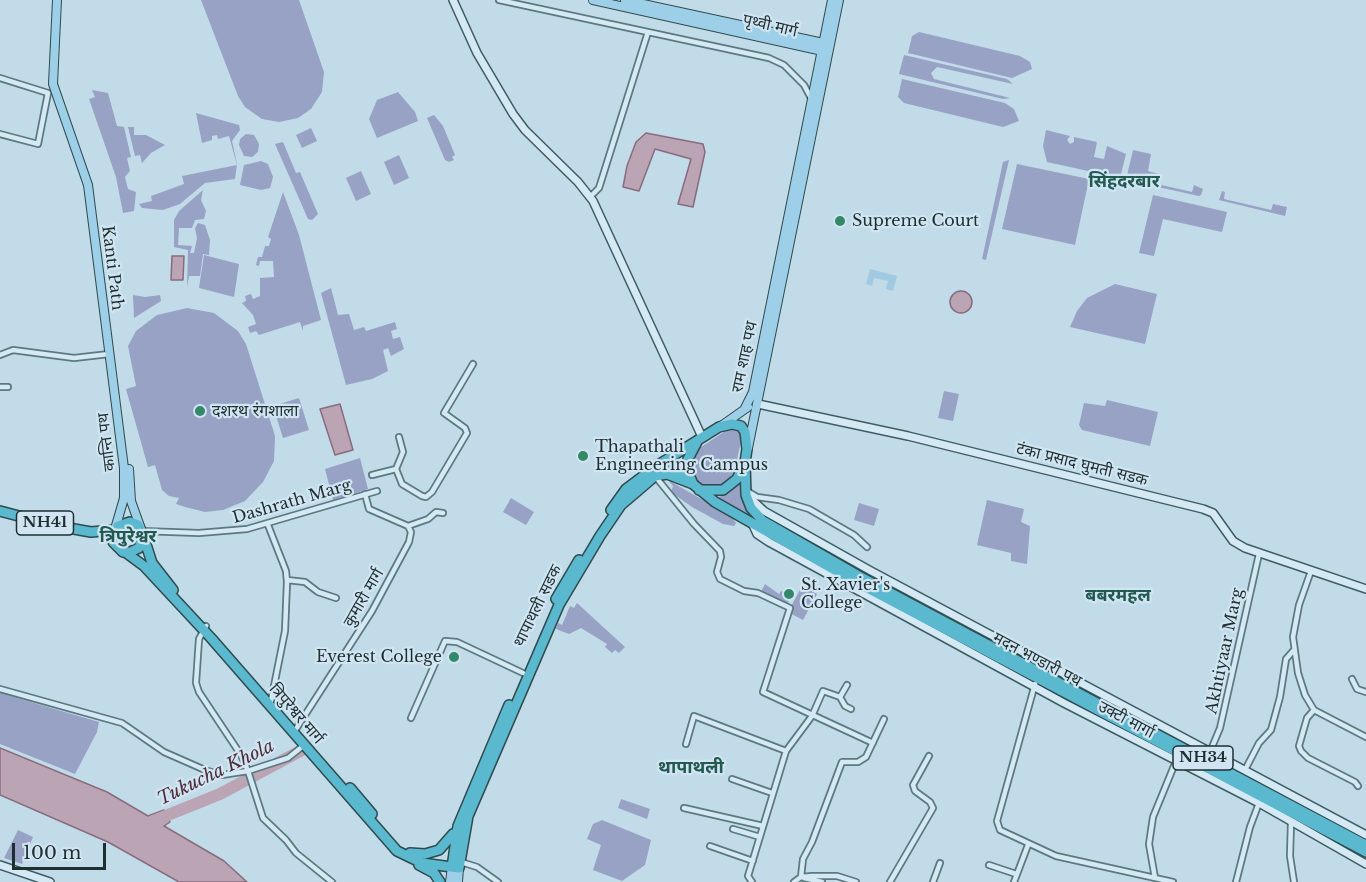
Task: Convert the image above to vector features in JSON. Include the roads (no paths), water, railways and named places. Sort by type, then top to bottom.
[{"type":"highway","points":[[655,476],[667,474],[695,487],[713,492],[728,487],[737,478],[745,461],[747,440],[743,428],[737,424],[720,427],[700,438],[687,463],[688,474],[695,487]]},
{"type":"highway","name":"थापाथली सडक","points":[[461,827],[523,673],[565,582],[617,500],[658,465],[700,438]]},
{"type":"highway","name":"मदन भण्डारी पथ","points":[[745,461],[745,489],[751,508],[763,521],[1366,852]]},
{"type":"highway","points":[[658,465],[667,465],[688,474]]},
{"type":"highway","name":"थापाथली सडक","points":[[461,827],[559,606],[618,509],[639,487],[655,476]]},
{"type":"highway","name":"मदन भण्डारी पथ","points":[[695,487],[757,527],[856,582],[1366,844]]},
{"type":"highway","name":"NH41","points":[[0,511],[91,532]]},
{"type":"highway","points":[[130,522],[142,532],[139,548],[125,552],[91,532],[116,528],[130,522]]},
{"type":"highway","points":[[115,545],[112,538],[116,528]]},
{"type":"highway","name":"त्रिपुरेश्वर मार्ग","points":[[142,532],[152,563],[303,746],[393,848],[409,855],[456,864]]},
{"type":"highway","name":"त्रिपुरेश्वर मार्ग","points":[[125,552],[144,566],[204,627],[409,855]]},
{"type":"highway","points":[[409,855],[439,850],[461,827]]},
{"type":"highway","points":[[456,864],[461,827]]},
{"type":"highway","points":[[409,855],[434,873],[440,882]]},
{"type":"main road","points":[[51,92],[57,0]]},
{"type":"main road","name":"कान्ति पथ","points":[[62,0],[58,84],[93,186],[131,501],[142,532]]},
{"type":"main road","points":[[593,0],[656,11]]},
{"type":"main road","name":"पृथ्वी मार्ग","points":[[625,0],[656,11],[826,48]]},
{"type":"main road","name":"राम शाह पथ","points":[[832,0],[826,48],[757,408],[745,408],[753,392],[812,100],[826,48],[839,0]]},
{"type":"main road","name":"Kanti Path","points":[[51,92],[66,123],[88,185],[109,354]]},
{"type":"main road","name":"कान्ति पथ","points":[[109,354],[124,468],[124,498],[116,528]]},
{"type":"main road","points":[[720,427],[745,408]]},
{"type":"main road","points":[[745,461],[757,408]]},
{"type":"main road","points":[[450,882],[456,864]]},
{"type":"main road","points":[[456,864],[458,882]]},
{"type":"street","points":[[453,0],[477,53],[513,114],[525,130],[592,199],[700,438]]},
{"type":"street","points":[[499,0],[777,60],[804,85],[812,100]]},
{"type":"street","points":[[592,199],[599,188],[650,32]]},
{"type":"street","points":[[0,78],[51,92],[38,144],[0,135]]},
{"type":"street","points":[[0,355],[13,350],[74,358],[109,354]]},
{"type":"street","points":[[399,437],[404,452],[396,469],[402,484],[426,497],[432,492],[467,433],[465,428],[444,413],[473,364]]},
{"type":"street","points":[[0,387],[8,387]]},
{"type":"street","name":"टंका प्रसाद घुमती सडक","points":[[757,408],[772,406],[908,436],[1203,509],[1216,517],[1235,544],[1366,589]]},
{"type":"street","points":[[372,475],[396,469]]},
{"type":"street","points":[[655,476],[694,524],[720,551],[721,557],[717,572],[720,579],[790,608],[762,692],[873,743]]},
{"type":"street","points":[[745,489],[749,494],[758,497],[779,500],[809,509],[854,535],[867,547]]},
{"type":"street","points":[[745,489],[754,503],[780,520],[1039,674],[1210,752],[1365,832]]},
{"type":"street","name":"Dashrath Marg","points":[[142,532],[226,533],[268,525],[377,491]]},
{"type":"street","points":[[365,494],[369,509],[408,526],[428,519],[436,512],[443,513]]},
{"type":"street","points":[[268,525],[286,580],[285,631],[271,701]]},
{"type":"street","name":"कुमारी मार्ग","points":[[296,729],[372,610],[409,542],[411,532],[408,526]]},
{"type":"street","name":"Akhtiyaar Marg","points":[[1210,752],[1223,717],[1259,554]]},
{"type":"street","points":[[1245,770],[1270,730],[1280,697],[1286,659],[1288,653],[1294,651],[1299,605],[1311,571]]},
{"type":"street","points":[[286,580],[307,583],[318,592],[336,598]]},
{"type":"street","points":[[204,627],[199,639],[196,683],[199,692],[241,755],[255,790],[261,813],[267,823],[286,840],[296,854],[332,882]]},
{"type":"street","points":[[411,718],[445,641],[457,642],[523,673]]},
{"type":"street","points":[[1294,642],[1298,673],[1307,702],[1314,710],[1366,737]]},
{"type":"street","points":[[1039,674],[997,821],[1000,830],[1028,845],[1056,856],[1173,882]]},
{"type":"street","name":"उक्टी मार्गा","points":[[1039,674],[1176,761],[1259,803],[1366,864]]},
{"type":"street","points":[[1352,679],[1357,689],[1366,692]]},
{"type":"street","points":[[840,697],[847,685]]},
{"type":"street","points":[[0,689],[122,723],[158,748],[205,770],[222,775],[249,774],[288,758],[303,746]]},
{"type":"street","points":[[752,882],[748,876],[786,751],[812,716],[822,691],[840,697],[845,706],[851,709]]},
{"type":"street","points":[[1314,710],[1307,718],[1299,746],[1301,751],[1308,758],[1355,782],[1358,786]]},
{"type":"street","points":[[686,744],[694,716],[786,751]]},
{"type":"street","points":[[801,877],[803,859],[812,842],[842,762],[863,760],[884,719]]},
{"type":"street","points":[[890,882],[933,808],[930,802],[915,791],[913,785],[929,756]]},
{"type":"street","points":[[1155,878],[1149,844],[1153,817],[1176,761]]},
{"type":"street","points":[[732,779],[772,793]]},
{"type":"street","points":[[1236,882],[1250,827],[1259,803]]},
{"type":"street","points":[[684,808],[763,826]]},
{"type":"street","points":[[1291,822],[1290,856],[1294,882]]},
{"type":"street","points":[[733,829],[760,837]]},
{"type":"street","points":[[1014,882],[1028,845]]},
{"type":"street","points":[[710,846],[753,861]]},
{"type":"street","points":[[933,882],[940,863]]},
{"type":"street","points":[[456,864],[470,864],[498,882]]},
{"type":"street","points":[[989,865],[1016,874]]},
{"type":"street","points":[[0,866],[50,882]]},
{"type":"street","points":[[794,882],[801,877],[837,876],[856,882]]},
{"type":"street","points":[[801,877],[822,882]]},
{"type":"waterway","name":"Tukucha Khola","points":[[153,821],[220,794],[304,749]]},
{"type":"place","name":"Supreme Court","points":[[840,221]]},
{"type":"place","name":"दशरथ रंगशाला","points":[[200,411]]},
{"type":"place","name":"Thapathali Engineering Campus","points":[[583,456]]},
{"type":"place","name":"St. Xavier's College","points":[[789,594]]},
{"type":"place","name":"Everest College","points":[[454,657]]},
{"type":"district","name":"सिंहदरबार","points":[[1124,182]]},
{"type":"district","name":"त्रिपुरेश्वर","points":[[128,537]]},
{"type":"district","name":"बबरमहल","points":[[1118,596]]},
{"type":"district","name":"थापाथली","points":[[691,768]]}]
